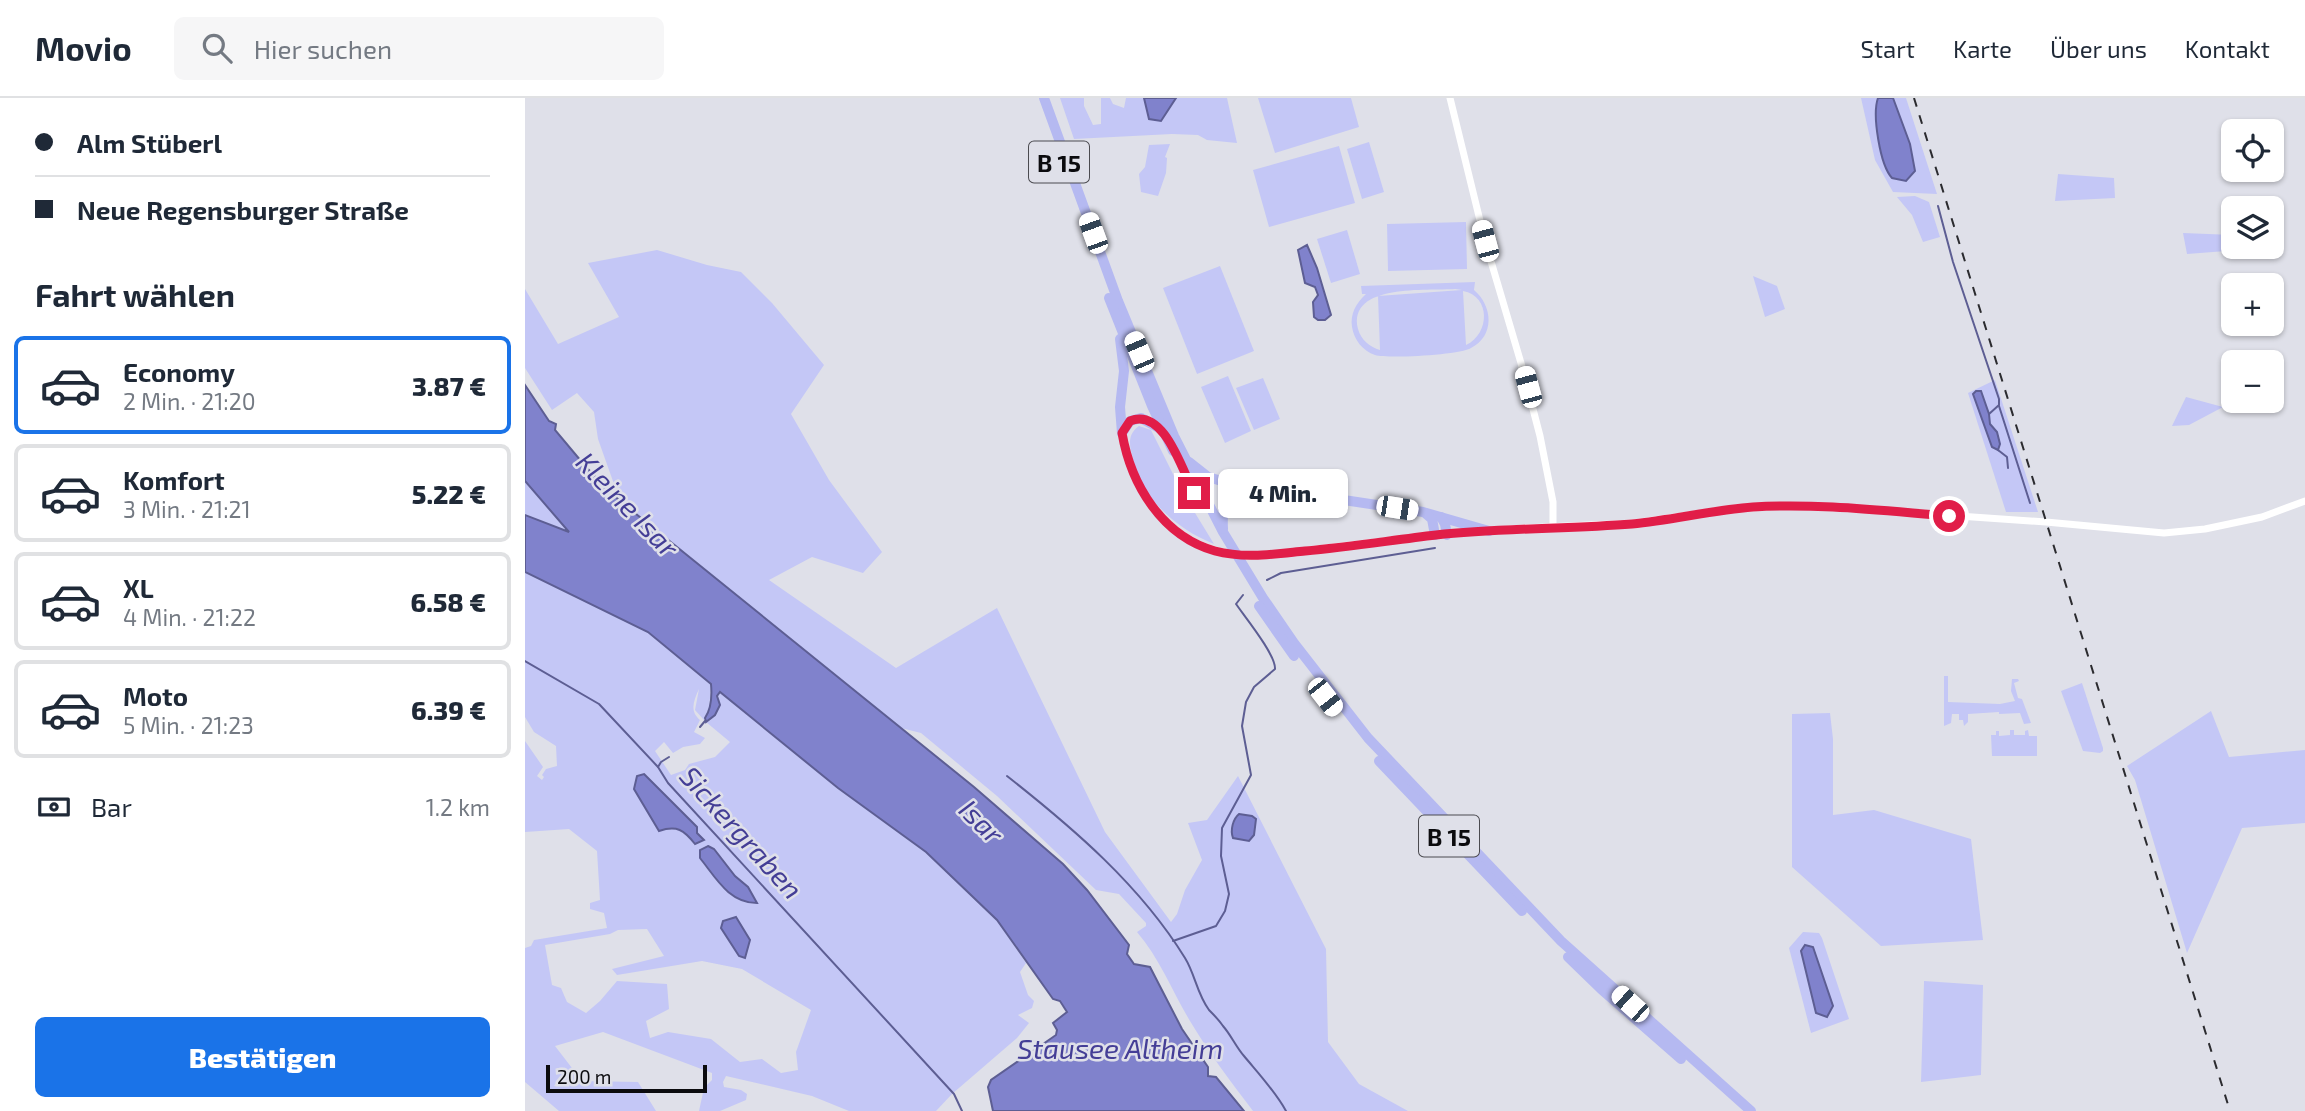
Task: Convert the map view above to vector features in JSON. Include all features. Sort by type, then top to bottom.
[{"type":"highway","name":"B 15","points":[[1037,98],[1117,319],[1163,430],[1206,517],[1257,601],[1305,671],[1400,785],[1470,859],[1592,980],[1741,1111]]},
{"type":"highway","name":"B 15","points":[[1044,98],[1118,301],[1184,457],[1223,532],[1263,598],[1350,717],[1396,769],[1561,941],[1751,1111]]},
{"type":"highway","points":[[1117,319],[1124,371],[1120,407],[1122,433]]},
{"type":"highway","points":[[1122,433],[1130,421],[1141,418],[1163,430]]},
{"type":"highway","points":[[1184,457],[1208,477],[1423,512],[1489,531]]},
{"type":"highway","points":[[1223,532],[1222,510],[1227,499],[1237,490],[1252,486]]},
{"type":"highway","points":[[1423,512],[1432,519],[1441,535]]},
{"type":"highway","points":[[1440,517],[1445,524],[1441,535]]},
{"type":"street","points":[[1450,98],[1485,241],[1540,436],[1553,502],[1553,527]]},
{"type":"street","points":[[1122,433],[1134,476],[1154,509],[1180,534],[1204,547],[1234,555],[1265,555],[1489,531],[1634,523],[1723,510],[1791,506],[2036,521],[2164,533],[2205,529],[2250,519],[2305,501]]},
{"type":"shaded area","points":[[1060,98],[1084,98],[1084,106],[1093,125],[1101,124],[1101,98],[1110,98],[1113,104],[1124,108],[1126,98],[1144,98],[1144,102],[1161,121],[1176,98],[1227,98],[1237,143],[1207,140],[1198,135],[1172,134],[1074,139]]},
{"type":"shaded area","points":[[1258,98],[1351,98],[1359,127],[1275,153]]},
{"type":"shaded area","points":[[1861,98],[1906,98],[1937,194],[1893,192],[1875,160]]},
{"type":"shaded area","points":[[1369,142],[1384,192],[1362,199],[1347,149]]},
{"type":"shaded area","points":[[1170,144],[1165,157],[1166,173],[1158,196],[1141,192],[1139,174],[1145,167],[1149,145]]},
{"type":"shaded area","points":[[1339,146],[1355,203],[1269,227],[1253,170]]},
{"type":"shaded area","points":[[2058,174],[2114,178],[2115,198],[2055,201]]},
{"type":"shaded area","points":[[1915,196],[1929,202],[1940,237],[1923,242],[1912,215],[1897,197]]},
{"type":"shaded area","points":[[1466,222],[1467,269],[1388,271],[1387,224]]},
{"type":"shaded area","points":[[1347,230],[1360,274],[1331,283],[1317,239]]},
{"type":"shaded area","points":[[2183,233],[2221,235],[2221,251],[2187,254]]},
{"type":"shaded area","points":[[657,250],[741,272],[772,303],[824,365],[791,414],[829,480],[882,552],[863,573],[812,557],[769,580],[896,668],[997,608],[1105,832],[1171,922],[1202,860],[1188,823],[1207,820],[1238,776],[1326,949],[1328,1042],[1359,1084],[1408,1111],[1253,1111],[1205,1044],[1183,1010],[1159,964],[1137,932],[1146,926],[1146,923],[1119,894],[1096,890],[997,796],[921,733],[901,728],[620,501],[598,439],[594,412],[577,393],[552,410],[525,368],[525,289],[558,344],[619,317],[588,263]]},
{"type":"shaded area","points":[[1220,266],[1254,351],[1197,374],[1163,288]]},
{"type":"shaded area","points":[[1753,276],[1777,286],[1785,309],[1765,317]]},
{"type":"shaded area","points":[[1475,282],[1474,290],[1488,312],[1488,329],[1479,343],[1453,353],[1394,357],[1375,355],[1360,344],[1352,327],[1354,309],[1366,294],[1362,294],[1361,286]],"holes":[[[1410,290],[1462,290],[1380,296]],[[1463,291],[1479,300],[1484,316],[1480,333],[1466,345]],[[1378,296],[1380,350],[1366,342],[1358,329],[1358,314],[1365,304]]]},
{"type":"shaded area","points":[[1228,376],[1251,431],[1225,443],[1201,387]]},
{"type":"shaded area","points":[[1263,378],[1280,419],[1254,430],[1236,388]]},
{"type":"shaded area","points":[[1995,380],[2038,512],[2006,512],[1968,393]]},
{"type":"shaded area","points":[[2186,397],[2221,406],[2189,425],[2172,426]]},
{"type":"shaded area","points":[[1139,426],[1151,430],[1181,490],[1214,544],[1186,530],[1151,498],[1136,470],[1131,451],[1131,436]]},
{"type":"shaded area","points":[[525,481],[570,533],[525,515]]},
{"type":"shaded area","points":[[525,572],[648,632],[711,684],[709,712],[704,720],[695,710],[699,689],[694,701],[695,713],[700,720],[694,732],[705,738],[700,744],[683,747],[673,753],[664,742],[655,751],[671,775],[685,770],[689,764],[715,757],[730,742],[706,722],[715,715],[720,705],[717,696],[720,691],[838,788],[926,852],[997,920],[1026,963],[1020,972],[1028,995],[1034,1001],[1032,1008],[1018,1015],[1029,1023],[1017,1038],[936,1111],[849,1111],[812,1096],[726,1076],[724,1087],[741,1090],[747,1094],[746,1100],[720,1111],[699,1111],[704,1088],[712,1080],[712,1073],[603,1032],[555,1046],[582,1081],[638,1082],[656,1111],[559,1111],[525,1082],[525,948],[531,946],[534,940],[607,928],[604,913],[590,909],[590,903],[600,900],[597,851],[569,829],[525,832],[525,741],[543,767],[537,776],[542,780],[546,769],[557,766],[556,746],[534,732],[525,717]],"holes":[[[647,929],[664,956],[612,969],[617,975],[702,961],[742,969],[811,1010],[796,1052],[798,1070],[781,1073],[762,1059],[740,1062],[711,1039],[668,1032],[650,1038],[646,1021],[669,1009],[667,984],[617,981],[586,1013],[567,1002],[561,988],[552,985],[545,945],[610,934],[618,930]]]},
{"type":"shaded area","points":[[1944,676],[1948,676],[1948,702],[2000,704],[2015,701],[2011,691],[2012,679],[2018,679],[2019,681],[2014,683],[2018,698],[2022,699],[2031,723],[2024,724],[2020,713],[1999,712],[1968,714],[1968,722],[1964,726],[1963,720],[1959,720],[1959,714],[1952,714],[1951,723],[1944,726]]},
{"type":"shaded area","points":[[2082,683],[2103,748],[2100,753],[2083,751],[2061,691]]},
{"type":"shaded area","points":[[2211,711],[2229,757],[2305,750],[2305,823],[2242,828],[2187,953],[2135,780],[2127,766]]},
{"type":"shaded area","points":[[1830,713],[1833,739],[1833,815],[1874,810],[1971,839],[1983,940],[1881,946],[1792,867],[1792,714]]},
{"type":"shaded area","points":[[2010,730],[2014,730],[2014,735],[2025,735],[2028,730],[2029,736],[2037,736],[2037,756],[1992,756],[1991,735],[1996,735],[1996,731],[1999,731],[1999,736],[2010,735]]},
{"type":"shaded area","points":[[1803,932],[1819,933],[1822,938],[1849,1019],[1811,1033],[1789,948]]},
{"type":"shaded area","points":[[1924,981],[1983,985],[1981,1075],[1921,1082]]},
{"type":"water","points":[[1144,98],[1176,98],[1161,121],[1149,119]]},
{"type":"water","points":[[1878,98],[1893,98],[1910,144],[1915,171],[1906,181],[1892,178],[1884,162],[1877,127]]},
{"type":"water","points":[[1307,245],[1331,315],[1325,320],[1314,317],[1313,302],[1318,295],[1315,287],[1305,283],[1298,250]]},
{"type":"water","points":[[525,385],[549,421],[556,424],[555,430],[586,467],[620,501],[974,787],[1063,864],[1087,890],[1129,945],[1127,954],[1134,964],[1150,967],[1182,1029],[1208,1067],[1208,1076],[1216,1077],[1244,1111],[993,1111],[988,1087],[991,1080],[1056,1035],[1057,1030],[1053,1023],[1067,1012],[1060,1001],[1053,999],[997,920],[926,852],[838,788],[720,692],[717,696],[720,705],[715,715],[706,722],[711,702],[711,684],[648,632],[525,572],[525,515],[569,532],[525,481]]},
{"type":"water","points":[[1981,391],[1990,424],[1997,432],[2000,444],[1998,450],[1992,447],[1973,394]]},
{"type":"water","points":[[644,774],[697,827],[697,833],[704,840],[695,844],[680,830],[659,831],[634,789],[637,776]]},
{"type":"water","points":[[1239,814],[1256,819],[1254,835],[1249,841],[1233,838],[1233,825]]},
{"type":"water","points":[[708,846],[714,849],[735,876],[748,887],[757,903],[739,899],[724,888],[700,858],[700,850]]},
{"type":"water","points":[[736,917],[750,940],[745,958],[739,956],[721,928],[723,921]]},
{"type":"water","points":[[1805,945],[1813,947],[1833,1006],[1827,1017],[1816,1013],[1801,951]]},
{"type":"waterway","points":[[1938,206],[1953,262],[1999,399],[1999,405],[1989,414]]},
{"type":"waterway","points":[[1999,406],[2030,503]]},
{"type":"waterway","points":[[1998,450],[2007,457],[2008,468]]},
{"type":"waterway","points":[[1267,580],[1281,573],[1435,548]]},
{"type":"waterway","points":[[1173,941],[1216,926],[1225,911],[1229,894],[1221,856],[1222,828],[1251,775],[1242,726],[1246,702],[1254,687],[1275,669],[1271,655],[1236,604],[1243,595]]},
{"type":"waterway","name":"Sickergraben","points":[[525,661],[599,704],[658,767],[668,783],[954,1094],[962,1111]]},
{"type":"waterway","points":[[700,727],[705,721]]},
{"type":"waterway","points":[[658,767],[669,757]]},
{"type":"waterway","name":"Stausee Altheim","points":[[1007,776],[1104,859],[1147,906],[1185,958],[1209,1010],[1286,1111]]},
{"type":"railway","points":[[1914,98],[2230,1111]]},
{"type":"route","points":[[1194,493],[1163,430],[1147,419],[1130,421],[1122,433],[1126,455],[1134,476],[1154,509],[1172,528],[1188,539],[1215,551],[1234,555],[1265,555],[1523,528],[1634,523],[1752,507],[1829,507],[1949,516]]},
{"type":"water label","name":"Kleine Isar","points":[[628,504]]},
{"type":"water label","name":"Isar","points":[[982,821]]}]
